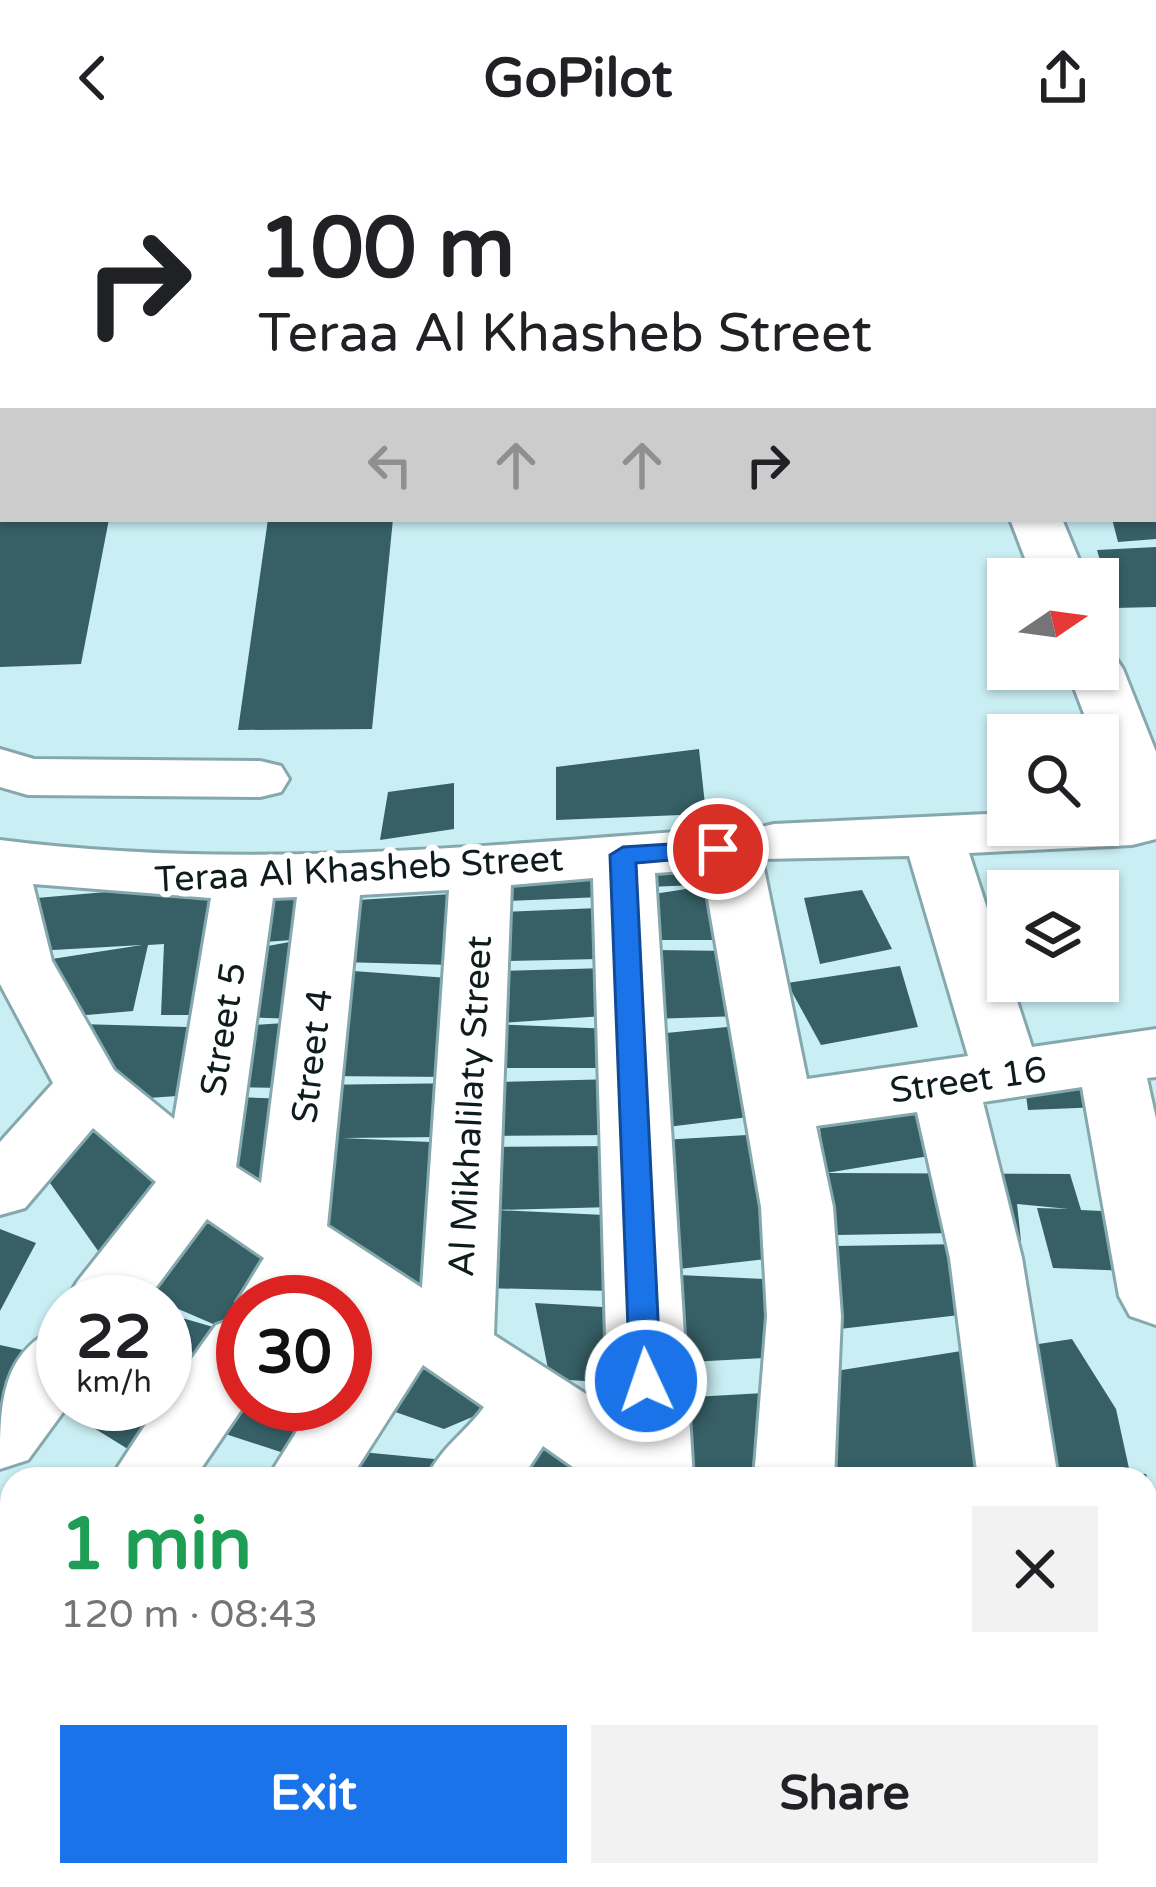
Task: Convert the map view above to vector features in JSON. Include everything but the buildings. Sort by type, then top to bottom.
[{"type":"main road","points":[[1037,522],[1052,558]]},
{"type":"main road","name":"Teraa Al Khasheb Street","points":[[0,860],[100,875],[245,880],[1132,826],[1148,820],[1149,809],[1102,690]]},
{"type":"main road","points":[[0,844],[14,772],[260,779]]},
{"type":"main road","points":[[932,836],[976,1078],[986,1258],[1016,1467]]},
{"type":"main road","points":[[746,846],[734,860],[797,1207],[804,1316],[795,1467]]},
{"type":"main road","points":[[623,855],[651,1467]]},
{"type":"main road","name":"Al Mikhalilaty Street","points":[[435,1333],[481,865]]},
{"type":"main road","points":[[0,875],[10,970],[89,1087],[199,1178],[291,1263],[435,1333],[634,1467]]},
{"type":"main road","name":"Street 4","points":[[291,1263],[331,875]]},
{"type":"main road","name":"Street 5","points":[[199,1178],[245,880]]},
{"type":"main road","points":[[1133,1056],[1156,1296]]},
{"type":"main road","name":"Street 16","points":[[780,1107],[1133,1056]]},
{"type":"main road","points":[[0,1189],[89,1087]]},
{"type":"main road","points":[[124,1275],[199,1178]]},
{"type":"main road","points":[[318,1467],[435,1333]]},
{"type":"main road","points":[[158,1467],[216,1385]]},
{"type":"main road","points":[[0,1437],[36,1390]]},
{"type":"main road","points":[[474,1467],[496,1452],[532,1399]]},
{"type":"route","points":[[646,1381],[623,855],[718,849]]}]
